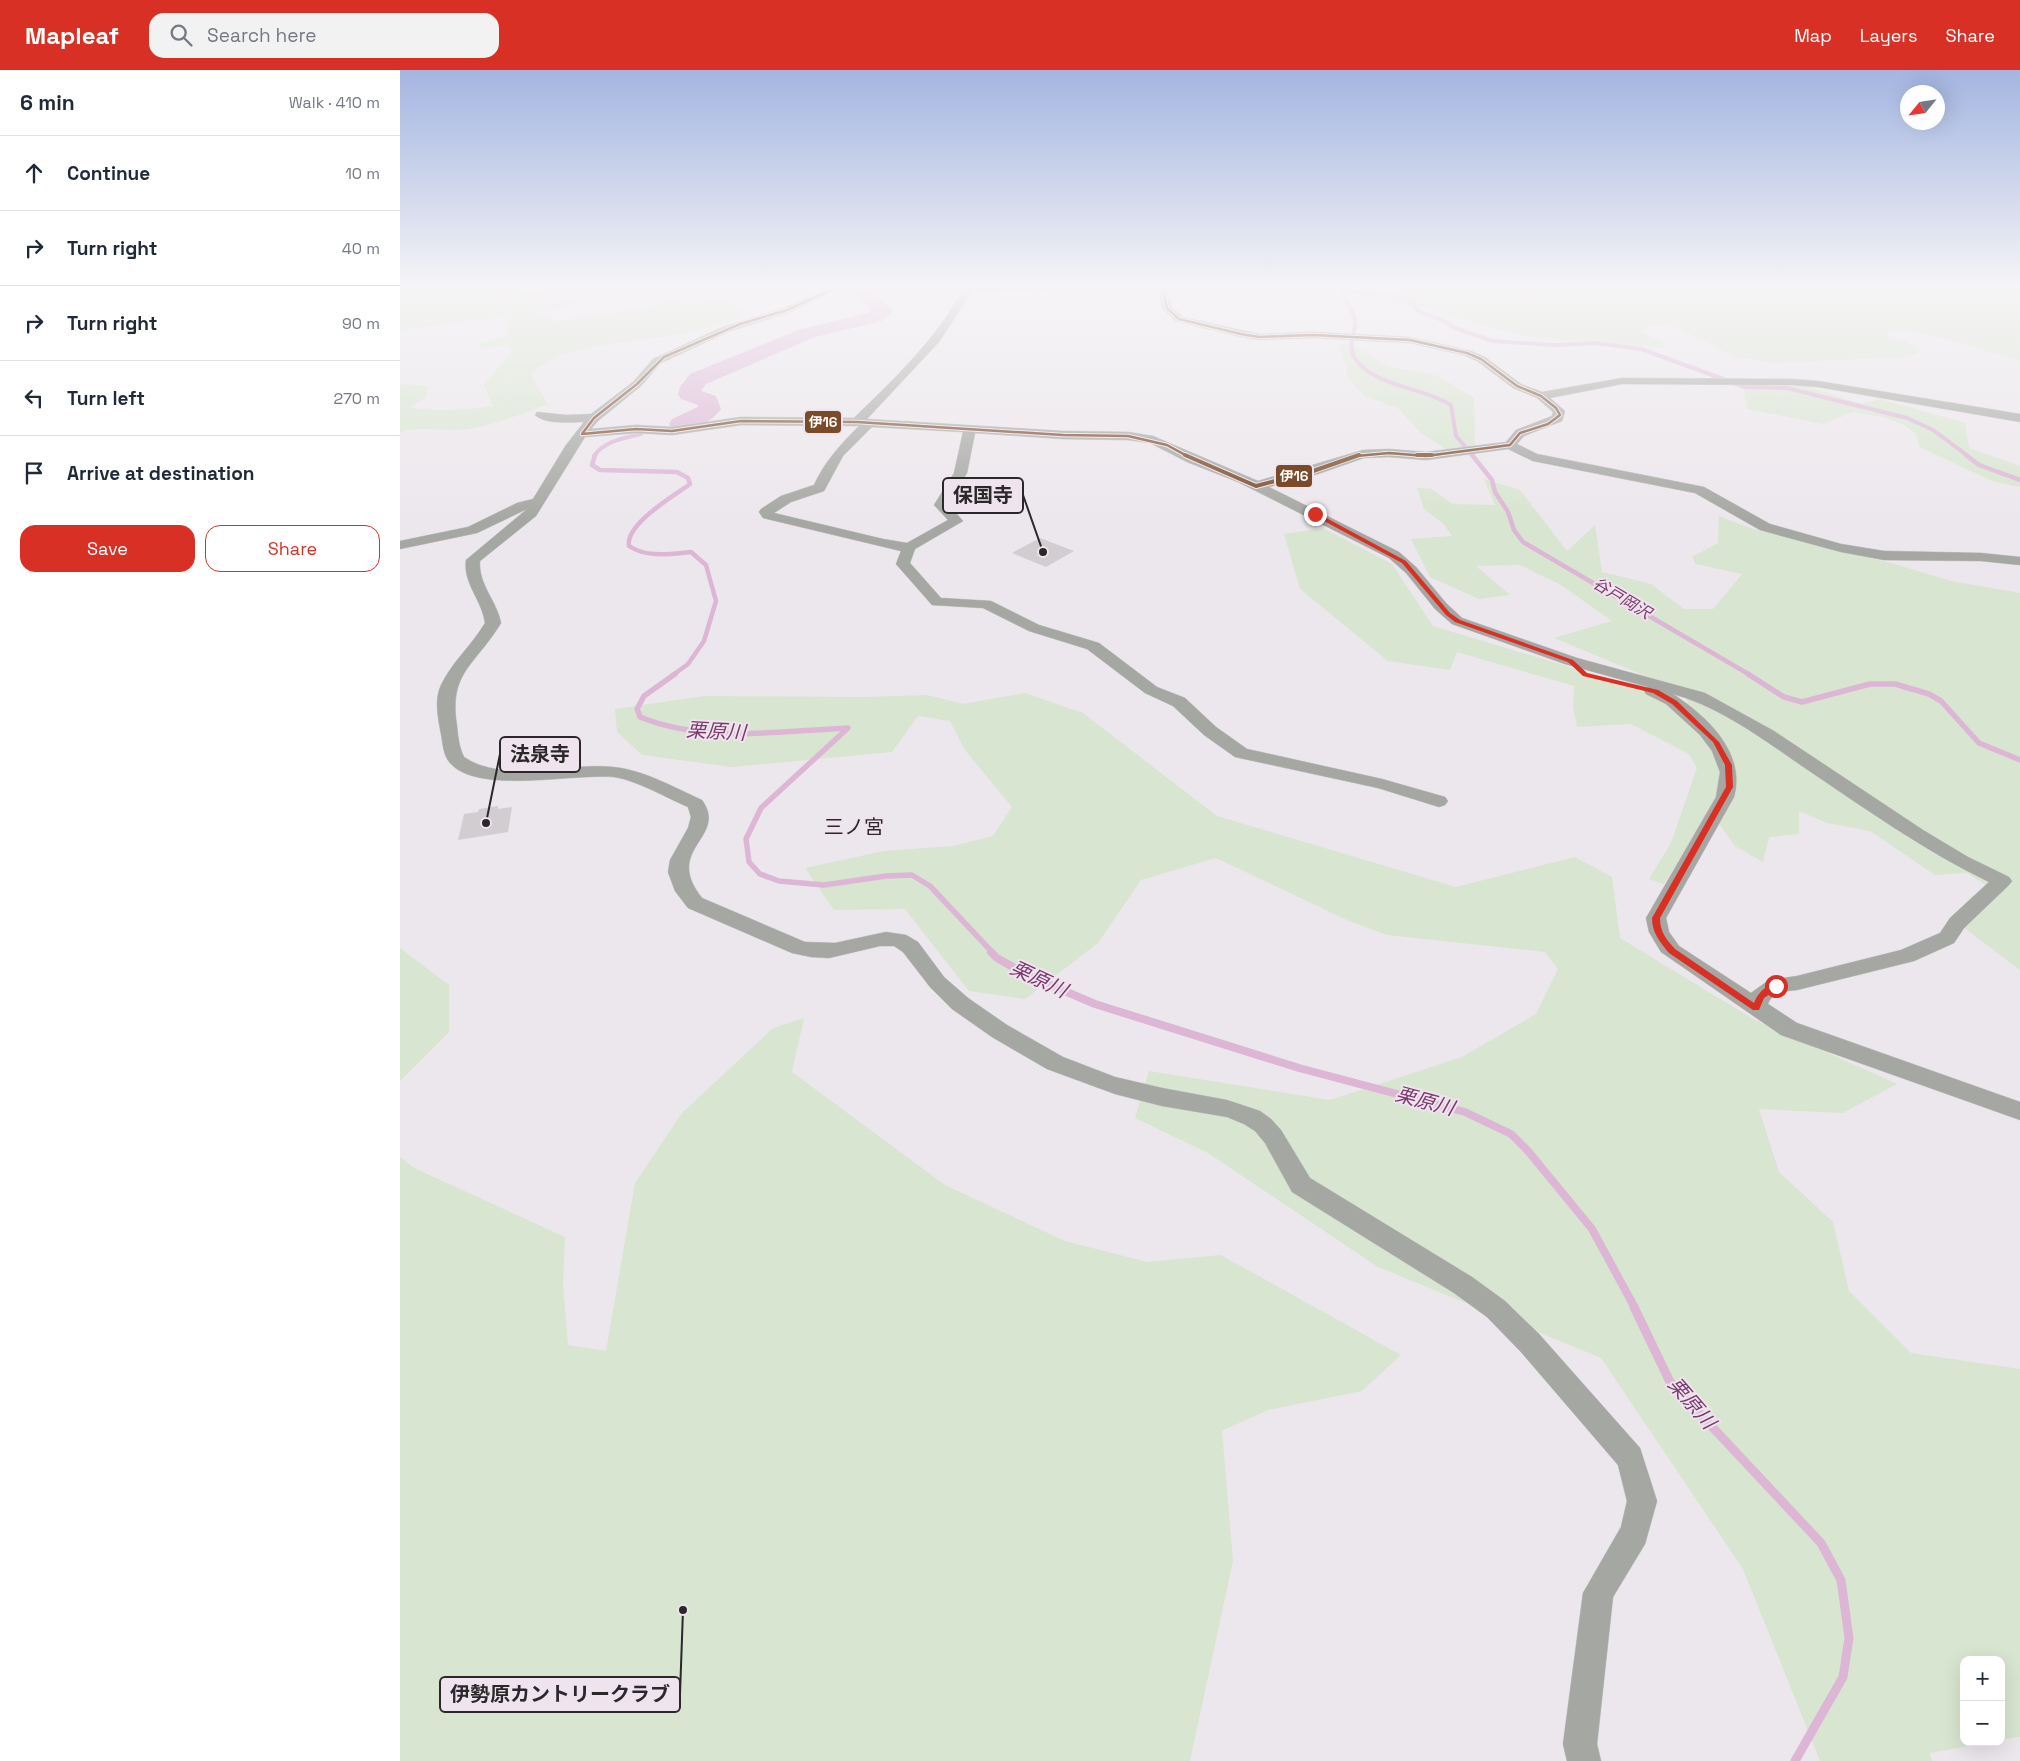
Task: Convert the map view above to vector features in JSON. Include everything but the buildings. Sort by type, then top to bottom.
[{"type":"street","points":[[655,364],[637,384],[594,418],[572,445],[531,513],[473,560],[472,572],[493,615],[493,623],[454,676],[445,701],[452,751],[464,766],[484,774],[614,772],[630,776],[696,804],[700,812],[701,821],[678,862],[677,875],[682,890],[694,903],[799,948],[814,951],[847,948],[876,940],[893,939],[901,941],[909,946],[936,981],[962,1007],[1043,1057],[1070,1071],[1163,1097],[1226,1108],[1250,1116],[1264,1126],[1274,1138],[1290,1170],[1301,1185],[1463,1285],[1496,1309],[1530,1343],[1630,1458],[1642,1501],[1634,1533],[1598,1593],[1580,1744],[1584,1761]]},
{"type":"street","points":[[913,364],[838,453],[829,466],[819,488],[786,499],[766,512],[768,516],[794,524],[843,533],[877,544],[909,547],[956,521],[950,512],[941,505],[942,499],[957,480],[970,428]]},
{"type":"street","points":[[1488,364],[1517,386],[1541,396],[1556,408],[1560,415],[1558,418],[1520,433],[1510,445]]},
{"type":"street","points":[[1541,396],[1622,381],[1793,382],[2020,418]]},
{"type":"street","points":[[541,415],[566,419],[594,418]]},
{"type":"street","points":[[582,434],[636,429],[672,431],[741,420],[863,422],[1062,435],[1128,436],[1153,440],[1191,459],[1256,486],[1399,558],[1448,614],[1457,621],[1570,661],[1688,692],[1712,702],[1768,735],[1916,834],[1961,861],[2002,881],[1957,923],[1947,938],[1907,956],[1797,983],[1776,986],[1760,996],[1756,1008]]},
{"type":"street","points":[[1256,486],[1313,471],[1363,454],[1389,453],[1426,456],[1510,445],[1533,457],[1558,463],[1699,490],[1717,497],[1732,509],[1765,527],[1864,553],[1892,556],[1985,556],[2020,561]]},
{"type":"street","points":[[400,545],[472,530],[522,506],[539,502]]},
{"type":"street","points":[[909,547],[903,564],[937,602],[986,604],[1034,628],[1093,646],[1151,690],[1179,702],[1210,731],[1242,753],[1382,784],[1439,801]]},
{"type":"street","points":[[1570,661],[1585,674],[1656,692],[1666,697],[1704,728],[1722,752],[1728,765],[1729,787],[1656,918],[1656,928],[1662,940],[1672,951],[1789,1029],[2020,1111]]},
{"type":"green space","points":[[501,364],[544,364],[531,374],[548,405],[481,427],[458,430],[414,429],[400,432],[400,384],[428,386],[426,397],[410,408],[431,410],[472,409],[493,406],[484,385]]},
{"type":"green space","points":[[1345,364],[1384,364],[1438,376],[1474,398],[1475,446],[1446,449],[1421,433],[1399,409],[1363,395],[1349,378]]},
{"type":"green space","points":[[1782,384],[1807,386],[1861,404],[1880,399],[1965,423],[1969,448],[2020,466],[2020,487],[1992,481],[1920,447],[1916,434],[1903,424],[1882,417],[1853,412],[1823,424],[1747,409],[1743,385]]},
{"type":"green space","points":[[1484,479],[1520,490],[1567,551],[1595,525],[1602,572],[1651,584],[1684,609],[1713,609],[1742,574],[1696,564],[1692,557],[1718,543],[1719,516],[1753,529],[1898,565],[1951,581],[2020,593],[2020,970],[1963,927],[1993,890],[1967,873],[1935,875],[1870,831],[1827,823],[1799,811],[1799,834],[1769,837],[1763,862],[1735,846],[1710,811],[1664,884],[1649,879],[1671,843],[1697,768],[1689,754],[1631,724],[1577,727],[1573,707],[1574,686],[1457,652],[1450,670],[1388,661],[1300,589],[1284,534],[1323,528],[1392,564],[1433,626],[1689,703],[1679,690],[1554,638],[1612,621],[1561,585],[1520,565],[1476,566],[1510,595],[1479,599],[1430,577],[1411,539],[1452,536],[1444,524],[1424,509],[1417,488],[1431,489],[1453,504],[1495,505]]},
{"type":"green space","points":[[1025,693],[1083,713],[1217,816],[1456,887],[1575,857],[1612,877],[1620,938],[1755,1020],[1897,1084],[1843,1113],[1759,1109],[1779,1172],[1833,1222],[1849,1291],[1911,1353],[2020,1369],[2020,1737],[2005,1739],[2005,1656],[1960,1656],[1960,1746],[1968,1746],[1930,1753],[1932,1761],[1820,1761],[1743,1569],[1601,1358],[1378,1267],[1208,1153],[1135,1118],[1149,1071],[1330,1100],[1462,1057],[1536,1014],[1558,969],[1545,952],[1387,935],[1349,921],[1216,858],[1141,880],[1098,943],[1025,999],[969,991],[905,909],[834,910],[805,868],[884,851],[953,846],[993,836],[1012,807],[965,750],[950,721],[918,716],[892,752],[732,767],[642,755],[617,732],[615,709],[704,696],[863,697],[927,695],[963,704]]},
{"type":"green space","points":[[400,948],[449,985],[449,1032],[400,1081]]},
{"type":"green space","points":[[804,1018],[792,1072],[945,1185],[1065,1241],[1147,1262],[1221,1255],[1401,1355],[1362,1391],[1268,1410],[1222,1431],[1233,1561],[1190,1761],[400,1761],[400,1157],[414,1168],[565,1237],[563,1284],[568,1345],[606,1351],[635,1183],[682,1113],[773,1028]]},
{"type":"waterway","name":"栗原川","points":[[680,424],[701,416],[710,409],[708,401],[689,394],[691,387],[698,379],[734,364]]},
{"type":"waterway","name":"谷戸岡沢","points":[[1359,364],[1383,380],[1440,399],[1451,405],[1456,436],[1473,456]]},
{"type":"waterway","points":[[1682,364],[1745,387],[1787,388],[1907,418],[1933,430],[1968,456]]},
{"type":"waterway","name":"栗原川","points":[[594,456],[609,444],[641,434]]},
{"type":"waterway","name":"栗原川","points":[[595,455],[592,465],[600,470],[677,472],[688,478],[690,484],[642,520],[630,538],[629,546],[651,554],[691,552],[706,565],[716,601],[704,641],[688,664],[673,675]]},
{"type":"waterway","name":"谷戸岡沢","points":[[1472,455],[1492,480],[1495,492],[1508,512],[1514,530],[1523,542],[1750,675]]},
{"type":"waterway","points":[[1966,455],[1979,465],[2020,480]]},
{"type":"waterway","name":"栗原川","points":[[675,674],[644,696],[637,709],[640,717],[691,731],[717,733],[743,734],[848,728],[761,808],[746,839],[749,862],[760,874],[779,881],[824,885],[886,876],[912,875],[930,886],[993,953]]},
{"type":"waterway","name":"谷戸岡沢","points":[[1748,674],[1784,697],[1802,702],[1870,684],[1895,684],[1929,694],[1941,701],[1979,743],[2020,760]]},
{"type":"waterway","name":"栗原川","points":[[991,952],[997,958],[1027,975],[1095,1004],[1299,1068],[1465,1112],[1511,1134],[1528,1151],[1592,1229],[1635,1308]]},
{"type":"waterway","name":"栗原川","points":[[1634,1307],[1670,1382],[1821,1543],[1841,1580],[1849,1638],[1843,1677],[1795,1761]]},
{"type":"transit line","name":"伊16","points":[[582,434],[594,418],[637,384],[657,364]]},
{"type":"transit line","name":"伊16","points":[[582,434],[636,429],[672,431],[741,421],[857,422],[1063,435],[1128,436],[1167,445],[1191,459],[1256,486],[1313,471],[1363,454],[1389,453],[1426,456],[1510,445],[1520,433],[1548,424],[1560,415],[1556,408],[1541,396],[1517,386],[1488,364]]},
{"type":"place","name":"保国寺","points":[[1043,552]]},
{"type":"place","name":"法泉寺","points":[[486,823]]},
{"type":"place","name":"伊勢原カントリークラブ","points":[[683,1610]]},
{"type":"district","name":"三ノ宮","points":[[854,827]]},
{"type":"route","points":[[1315,514],[1404,562],[1448,614],[1457,621],[1570,661],[1580,672],[1592,677],[1656,692],[1675,702],[1704,728],[1716,742],[1728,765],[1729,787],[1656,918],[1656,928],[1662,940],[1672,951],[1756,1008],[1760,996],[1776,986]]}]
